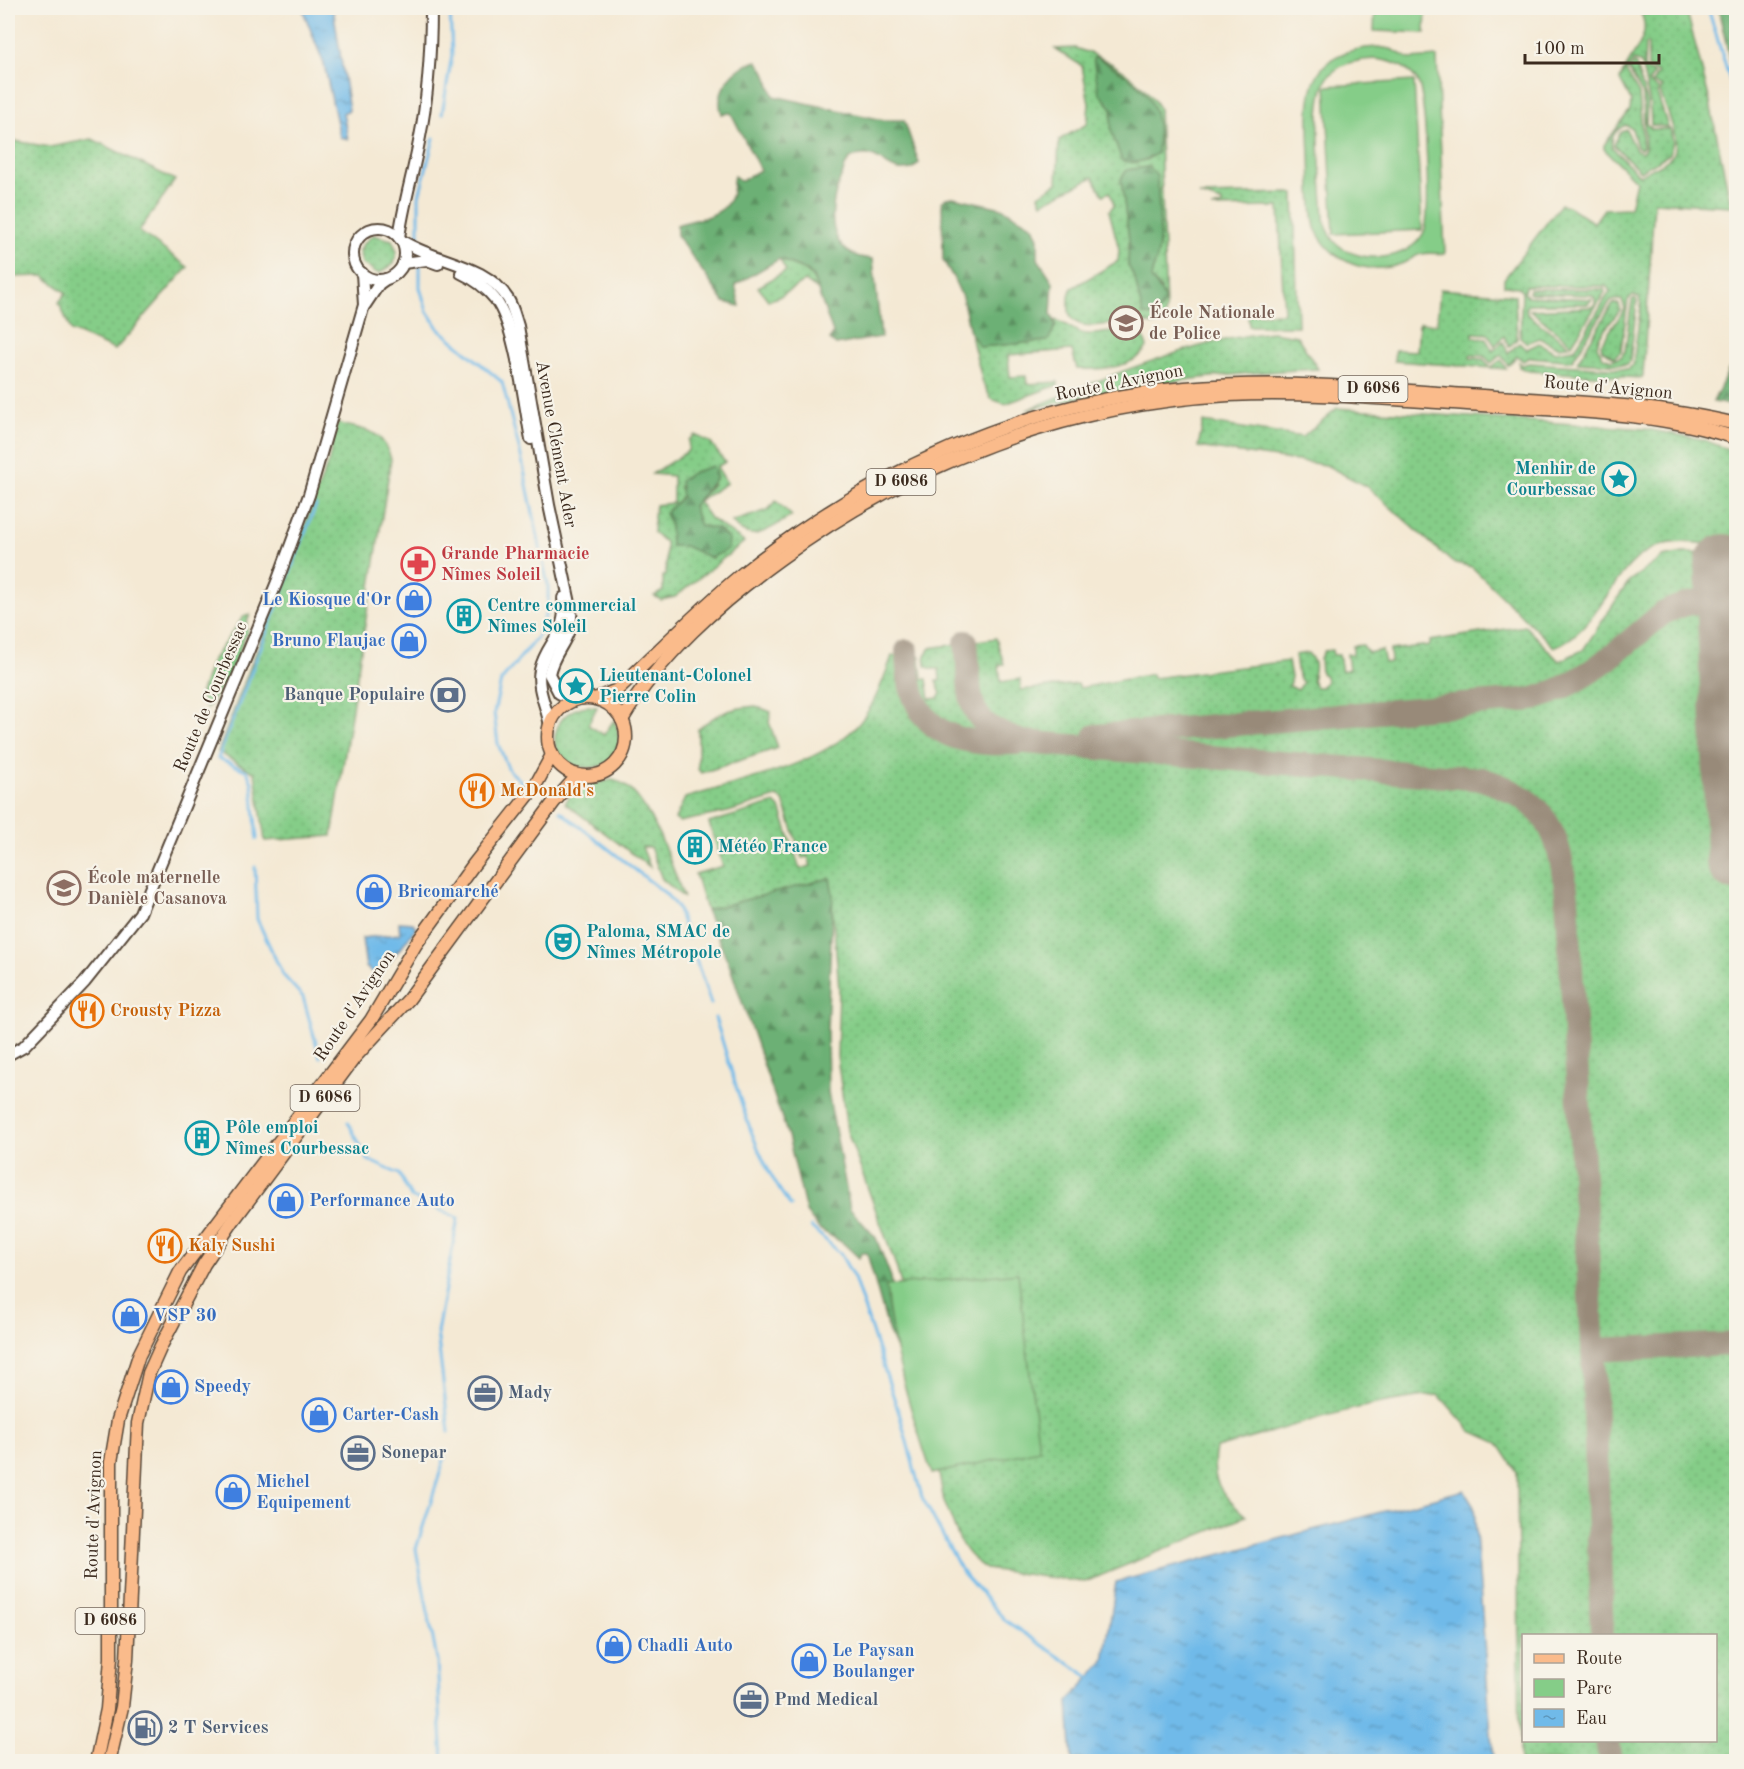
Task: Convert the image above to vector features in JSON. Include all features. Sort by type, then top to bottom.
[{"type":"main road","name":"Route d'Avignon","points":[[595,699],[617,690],[744,573],[807,527],[867,490],[955,446],[1012,424],[1100,401],[1202,386],[1309,385],[1635,407],[1737,424]]},
{"type":"main road","name":"Route d'Avignon","points":[[622,720],[652,674],[696,628],[758,575],[816,532],[917,474],[969,451],[1088,416],[1198,398],[1270,394],[1342,396],[1641,418],[1700,427],[1737,438]]},
{"type":"main road","points":[[595,699],[606,703],[622,720],[626,742],[616,764],[594,776],[578,775],[565,769],[552,755],[549,745],[550,726],[559,710],[574,701],[595,699]]},
{"type":"main road","name":"Route d'Avignon","points":[[96,1761],[107,1709],[111,1658],[111,1462],[118,1420],[139,1355],[180,1272],[371,1020],[416,944],[474,864],[534,788],[552,755]]},
{"type":"main road","name":"Route d'Avignon","points":[[109,1761],[122,1707],[127,1660],[138,1423],[149,1374],[161,1346],[204,1264],[233,1221],[355,1057],[408,1000],[554,802],[578,775]]},
{"type":"street","points":[[396,236],[422,126],[430,57],[431,8]]},
{"type":"street","points":[[374,229],[396,236],[404,248],[403,263],[399,270],[386,279],[369,278],[362,273],[353,257],[357,241],[362,234],[374,229]]},
{"type":"street","name":"Avenue Clément Ader","points":[[396,236],[495,284],[509,301],[515,316],[572,616],[568,638],[554,659],[549,674],[559,693],[574,701]]},
{"type":"street","name":"Avenue Clément Ader","points":[[403,263],[427,260],[464,274],[496,300],[509,331],[565,606],[559,635],[539,675],[540,689],[546,703],[550,726]]},
{"type":"street","name":"Route de Courbessac","points":[[362,273],[364,305]]},
{"type":"street","name":"Route de Courbessac","points":[[8,1055],[24,1046],[85,982],[140,913],[277,582],[309,495],[364,305],[379,284],[386,279]]},
{"type":"green space","points":[[1375,8],[1426,9],[1425,33],[1374,31]]},
{"type":"green space","points":[[1638,8],[1686,8],[1709,98],[1731,206],[1654,202],[1643,376],[1641,378],[1529,371],[1519,367],[1519,362],[1522,365],[1529,363],[1627,369],[1633,365],[1641,305],[1639,297],[1633,295],[1628,300],[1621,351],[1614,357],[1602,350],[1601,344],[1625,309],[1622,300],[1611,300],[1572,361],[1530,357],[1523,361],[1517,356],[1508,365],[1501,355],[1491,363],[1484,356],[1470,355],[1470,358],[1483,359],[1491,367],[1501,360],[1506,369],[1394,361],[1395,350],[1417,351],[1419,323],[1437,324],[1440,289],[1515,295],[1517,339],[1509,347],[1504,336],[1495,346],[1488,334],[1473,333],[1473,337],[1486,339],[1493,351],[1503,342],[1508,353],[1519,343],[1527,349],[1539,343],[1555,352],[1575,349],[1610,291],[1606,286],[1525,286],[1524,293],[1527,296],[1592,299],[1588,304],[1530,304],[1526,307],[1527,314],[1570,346],[1557,347],[1540,338],[1527,343],[1520,337],[1522,293],[1519,287],[1504,286],[1504,279],[1561,204],[1594,223],[1604,209],[1630,208],[1636,181],[1604,149],[1604,145],[1630,110],[1631,101],[1620,80],[1643,37],[1643,18]],"holes":[[[1648,43],[1648,67],[1658,73],[1652,83],[1663,87],[1660,92],[1672,125],[1675,150],[1665,162],[1639,175],[1612,147],[1612,140],[1615,133],[1626,125],[1632,129],[1637,147],[1641,149],[1643,147],[1639,94],[1626,71],[1634,60],[1641,63],[1650,104],[1651,125],[1668,127],[1657,93],[1659,89],[1648,83],[1654,74],[1644,68],[1645,44]]]},
{"type":"green space","points":[[1718,8],[1736,8],[1736,87]]},
{"type":"green space","points":[[1378,47],[1391,49],[1410,59],[1437,57],[1445,254],[1422,254],[1404,263],[1388,267],[1362,267],[1350,263],[1330,250],[1315,228],[1311,201],[1309,113],[1311,95],[1315,80],[1323,67],[1336,57],[1354,50]],"holes":[[[1382,60],[1394,63],[1410,72],[1418,82],[1421,92],[1427,157],[1426,222],[1424,232],[1417,242],[1407,249],[1383,257],[1370,257],[1357,255],[1336,243],[1324,219],[1319,144],[1320,104],[1323,87],[1334,71],[1357,61]]]},
{"type":"green space","points":[[1075,48],[1111,63],[1134,79],[1152,97],[1159,108],[1166,310],[1164,320],[1157,325],[1133,321],[1092,326],[1075,322],[1071,316],[1069,297],[1072,288],[1118,261],[1119,249],[1109,211],[1114,205],[1110,192],[1103,195],[1093,177],[1042,203],[1039,195],[1057,183],[1059,140],[1087,124],[1089,104],[1082,66],[1055,49]],"holes":[[[1096,57],[1136,84],[1152,105],[1158,134],[1157,153],[1146,160],[1132,163],[1111,115],[1112,108],[1100,91]],[[1148,167],[1157,177],[1160,218],[1159,248],[1151,279],[1162,290],[1135,279],[1128,265],[1129,239],[1121,179],[1127,170]]]},
{"type":"green space","points":[[1096,57],[1126,75],[1146,93],[1156,117],[1158,133],[1157,153],[1153,156],[1136,162],[1122,161],[1111,130],[1112,108],[1099,93],[1093,58]]},
{"type":"green space","points":[[757,61],[764,70],[774,96],[883,120],[904,120],[919,163],[913,169],[901,170],[873,156],[860,155],[852,158],[846,164],[834,200],[834,228],[838,239],[845,249],[857,256],[873,259],[881,337],[836,345],[830,340],[833,333],[813,277],[806,270],[779,259],[735,285],[740,306],[724,302],[677,235],[677,225],[709,216],[723,208],[732,194],[734,176],[741,181],[760,170],[731,113],[722,114],[720,105],[723,88],[728,80],[741,68]]},
{"type":"green space","points":[[1635,63],[1647,101],[1646,124],[1652,129],[1670,129],[1673,141],[1670,154],[1640,171],[1614,145],[1620,132],[1626,129],[1636,150],[1642,152],[1645,149],[1643,95],[1629,70]]},
{"type":"green space","points":[[1414,81],[1422,230],[1334,234],[1326,86]]},
{"type":"green space","points":[[92,139],[175,180],[139,231],[188,267],[115,350],[71,331],[59,302],[66,293],[44,276],[8,277],[8,140],[50,147]]},
{"type":"green space","points":[[1148,167],[1157,176],[1160,224],[1158,253],[1151,279],[1164,298],[1163,306],[1154,316],[1143,315],[1135,279],[1128,265],[1129,239],[1121,179],[1127,170]]},
{"type":"green space","points":[[1294,194],[1298,326],[1249,326],[1248,314],[1284,313],[1279,207],[1212,208],[1223,205],[1221,202],[1199,195]]},
{"type":"green space","points":[[953,197],[1002,208],[1033,226],[1038,238],[1038,259],[1053,282],[1051,314],[1056,325],[1048,341],[980,347],[970,332],[962,297],[943,260],[942,202],[946,198]]},
{"type":"green space","points":[[373,235],[392,240],[397,251],[394,264],[380,273],[373,272],[372,269],[362,264],[359,249],[362,250],[362,245]]},
{"type":"green space","points":[[779,258],[807,272],[818,290],[805,281],[777,298],[768,300],[758,287],[786,271]]},
{"type":"green space","points":[[1530,289],[1604,289],[1605,292],[1572,344],[1530,310],[1591,307],[1595,304],[1595,298],[1591,295],[1529,293]]},
{"type":"green space","points":[[1635,298],[1637,301],[1630,361],[1626,365],[1577,362],[1613,303],[1619,304],[1620,310],[1599,337],[1597,346],[1603,357],[1611,360],[1621,357],[1625,351],[1632,300]]},
{"type":"green space","points":[[1054,320],[1087,334],[1122,330],[1142,333],[1147,347],[1134,360],[1125,364],[1095,369],[1077,369],[1072,350],[1008,355],[1010,377],[1026,376],[1027,384],[1058,382],[1058,385],[1005,404],[991,399],[983,383],[970,332],[981,347],[1047,341],[1056,325]]},
{"type":"green space","points":[[1272,332],[1297,336],[1318,369],[1208,377],[1135,387],[1027,410],[1116,374],[1179,352],[1242,336]]},
{"type":"green space","points":[[1736,355],[1736,406],[1713,402]]},
{"type":"green space","points":[[1337,408],[1646,429],[1701,439],[1736,452],[1736,546],[1679,542],[1662,545],[1645,553],[1631,564],[1585,625],[1571,638],[1554,647],[1472,567],[1452,562],[1369,488],[1326,465],[1198,447],[1203,422],[1303,437]]},
{"type":"green space","points":[[337,423],[364,429],[377,436],[391,459],[332,836],[265,841],[255,773],[218,752],[329,460]]},
{"type":"green space","points":[[695,435],[710,442],[725,462],[717,467],[727,483],[698,501],[710,518],[744,542],[675,597],[661,600],[654,596],[663,591],[663,576],[666,576],[666,543],[653,532],[655,505],[673,503],[673,476],[652,474],[688,451],[689,440]],"holes":[[[712,466],[713,484],[693,506],[700,526],[713,528],[712,558],[685,546],[671,546],[670,524],[665,513],[675,506],[683,493],[679,487],[685,477]]]},
{"type":"green space","points":[[712,466],[715,469],[716,478],[693,506],[700,526],[718,529],[729,540],[728,549],[711,558],[685,546],[671,546],[670,524],[665,513],[682,497],[680,481],[692,473]]},
{"type":"green space","points":[[776,501],[792,516],[768,530],[754,534],[746,533],[732,522],[768,510]]},
{"type":"green space","points":[[1683,553],[1736,554],[1736,1761],[1520,1761],[1517,1472],[1498,1443],[1471,1431],[1439,1395],[1355,1409],[1216,1448],[1214,1470],[1219,1487],[1246,1516],[1085,1582],[986,1569],[968,1554],[959,1539],[944,1502],[914,1332],[896,1266],[847,1131],[837,1056],[839,989],[830,879],[706,910],[695,874],[723,866],[709,823],[775,803],[780,808],[800,869],[811,866],[808,857],[802,858],[783,800],[777,797],[728,812],[679,822],[675,819],[685,798],[774,772],[818,754],[837,742],[854,729],[867,713],[877,695],[892,656],[915,652],[920,657],[922,679],[927,679],[930,699],[938,698],[941,694],[936,681],[940,681],[939,669],[926,666],[925,655],[930,648],[996,638],[1004,664],[999,665],[1001,682],[1020,679],[1021,690],[1078,684],[1080,688],[1152,674],[1153,678],[1288,661],[1291,677],[1289,686],[1298,690],[1303,683],[1298,676],[1295,655],[1308,653],[1314,664],[1312,681],[1316,687],[1321,687],[1326,682],[1325,676],[1321,673],[1320,659],[1324,651],[1332,650],[1333,655],[1339,655],[1342,671],[1349,669],[1347,654],[1353,654],[1353,646],[1363,645],[1368,653],[1382,650],[1385,663],[1391,662],[1390,650],[1430,645],[1430,641],[1525,626],[1559,661],[1583,650],[1629,581],[1663,557]]},
{"type":"green space","points":[[250,614],[245,628],[248,630],[231,672],[207,709],[200,695],[211,662],[244,616]]},
{"type":"green space","points":[[587,706],[597,707],[588,725],[604,735],[614,720],[619,741],[614,756],[603,765],[589,768],[574,765],[562,757],[555,744],[558,726],[566,714]]},
{"type":"green space","points":[[756,706],[771,712],[769,722],[778,748],[701,773],[698,769],[698,729],[725,712]]},
{"type":"green space","points":[[612,780],[625,785],[647,812],[666,849],[684,898],[662,879],[650,847],[642,847],[650,867],[565,803],[577,786]]},
{"type":"green space","points":[[830,878],[833,894],[827,1030],[828,1092],[850,1209],[876,1238],[891,1277],[906,1372],[889,1333],[867,1253],[861,1253],[859,1258],[843,1243],[819,1229],[806,1212],[788,1136],[729,964],[706,910]]},
{"type":"green space","points":[[1018,1273],[1039,1450],[932,1474],[903,1381],[886,1286]]},
{"type":"water","points":[[302,8],[333,8],[349,110],[343,113],[348,140],[340,137],[324,64]]},
{"type":"water","points":[[399,922],[413,923],[416,928],[378,977],[366,967],[362,938],[400,934]]},
{"type":"water","points":[[1464,1490],[1474,1506],[1493,1761],[1072,1761],[1068,1702],[1104,1661],[1116,1582]]},
{"type":"waterway","points":[[442,114],[452,55],[450,8]]},
{"type":"waterway","points":[[1708,8],[1736,100]]},
{"type":"waterway","points":[[419,245],[419,196],[434,138]]},
{"type":"waterway","points":[[420,266],[420,288],[427,311],[438,328],[502,382],[521,456],[548,585],[548,607],[538,636],[501,681],[494,713],[498,744],[509,770],[523,783]]},
{"type":"waterway","points":[[257,839],[252,783],[247,771],[218,758],[316,505]]},
{"type":"waterway","points":[[560,811],[665,893],[677,907],[688,938]]},
{"type":"waterway","points":[[255,867],[257,919],[283,975],[303,997],[320,1057]]},
{"type":"waterway","points":[[693,951],[711,1004]]},
{"type":"waterway","points":[[715,1018],[754,1140],[777,1185],[791,1206]]},
{"type":"waterway","points":[[348,1122],[368,1160],[399,1174],[411,1197],[458,1218],[437,1332],[449,1432]]},
{"type":"waterway","points":[[811,1227],[840,1253],[854,1278],[900,1416],[922,1497],[963,1573],[1006,1621],[1091,1678]]},
{"type":"waterway","points":[[443,1762],[437,1660],[416,1549],[445,1457]]},
{"type":"taxiway","points":[[1095,736],[1534,699],[1570,684],[1586,674],[1662,614],[1680,606],[1698,602],[1736,600]]},
{"type":"taxiway","points":[[966,642],[970,694],[974,707],[989,727],[1024,742],[1482,779],[1522,798],[1547,822],[1560,854],[1567,897],[1593,1350],[1602,1634]]},
{"type":"taxiway","points":[[907,651],[909,677],[914,698],[923,714],[935,727],[969,741],[1016,743]]},
{"type":"taxiway","points":[[1593,1350],[1736,1344]]},
{"type":"taxiway","points":[[1607,1742],[1610,1762]]},
{"type":"runway","points":[[1725,564],[1736,861]]},
{"type":"place","name":"École Nationale de Police","points":[[1126,323]]},
{"type":"place","name":"Menhir de Courbessac","points":[[1619,479]]},
{"type":"place","name":"Grande Pharmacie Nîmes Soleil","points":[[418,564]]},
{"type":"place","name":"Le Kiosque d'Or","points":[[414,600]]},
{"type":"place","name":"Centre commercial Nîmes Soleil","points":[[464,616]]},
{"type":"place","name":"Bruno Flaujac","points":[[409,641]]},
{"type":"place","name":"Lieutenant-Colonel Pierre Colin","points":[[576,686]]},
{"type":"place","name":"Banque Populaire","points":[[448,695]]},
{"type":"place","name":"McDonald's","points":[[477,791]]},
{"type":"place","name":"Météo France","points":[[695,847]]},
{"type":"place","name":"École maternelle Danièle Casanova","points":[[64,888]]},
{"type":"place","name":"Bricomarché","points":[[374,892]]},
{"type":"place","name":"Paloma, SMAC de Nîmes Métropole","points":[[563,942]]},
{"type":"place","name":"Crousty Pizza","points":[[87,1011]]},
{"type":"place","name":"Pôle emploi Nîmes Courbessac","points":[[202,1138]]},
{"type":"place","name":"Performance Auto","points":[[286,1201]]},
{"type":"place","name":"Kaly Sushi","points":[[165,1246]]},
{"type":"place","name":"VSP 30","points":[[130,1316]]},
{"type":"place","name":"Speedy","points":[[171,1387]]},
{"type":"place","name":"Mady","points":[[485,1393]]},
{"type":"place","name":"Carter-Cash","points":[[319,1415]]},
{"type":"place","name":"Sonepar","points":[[358,1453]]},
{"type":"place","name":"Michel Equipement","points":[[233,1492]]},
{"type":"place","name":"Chadli Auto","points":[[614,1646]]},
{"type":"place","name":"Le Paysan Boulanger","points":[[809,1661]]},
{"type":"place","name":"Pmd Medical","points":[[751,1700]]},
{"type":"place","name":"2 T Services","points":[[145,1728]]}]
